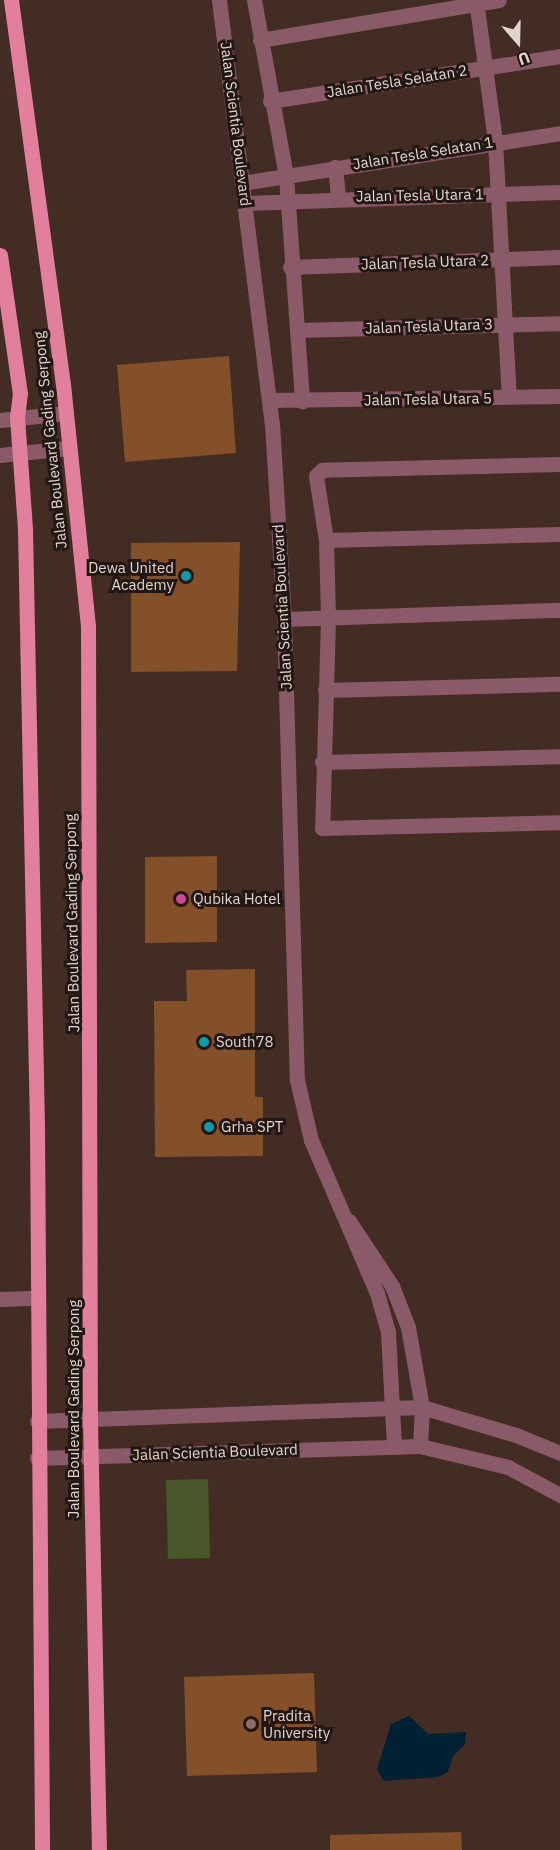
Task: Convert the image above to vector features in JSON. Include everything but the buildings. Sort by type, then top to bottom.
[{"type":"main road","name":"Jalan Boulevard Gading Serpong","points":[[11,0],[66,412],[88,627],[90,1421],[99,1850]]},
{"type":"main road","name":"Jalan Boulevard Gading Serpong","points":[[0,255],[20,393],[17,417],[20,453],[38,1298],[37,1458],[42,1850]]},
{"type":"street","name":"Jalan Scientia Boulevard","points":[[219,0],[270,400],[290,619],[297,1080],[310,1140],[377,1293],[388,1332],[394,1445]]},
{"type":"street","points":[[254,0],[270,101],[286,176],[284,200],[298,330],[299,401]]},
{"type":"street","points":[[260,40],[499,0]]},
{"type":"street","points":[[477,2],[495,141],[498,260],[507,324],[509,398]]},
{"type":"street","name":"Jalan Tesla Selatan 2","points":[[270,101],[560,56]]},
{"type":"street","name":"Jalan Tesla Selatan 1","points":[[242,183],[495,141],[560,133]]},
{"type":"street","points":[[335,167],[338,197]]},
{"type":"street","name":"Jalan Tesla Utara 1","points":[[246,203],[338,197],[560,192]]},
{"type":"street","name":"Jalan Tesla Utara 2","points":[[290,267],[560,257]]},
{"type":"street","name":"Jalan Tesla Utara 3","points":[[298,330],[560,322]]},
{"type":"street","name":"Jalan Tesla Utara 5","points":[[270,400],[560,396]]},
{"type":"street","points":[[0,420],[66,412]]},
{"type":"street","points":[[0,455],[69,448]]},
{"type":"street","points":[[560,464],[322,470],[317,472],[326,540],[321,826],[326,831],[560,822]]},
{"type":"street","points":[[326,540],[560,534]]},
{"type":"street","points":[[290,619],[302,623],[323,619],[560,610]]},
{"type":"street","points":[[325,690],[560,684]]},
{"type":"street","points":[[322,762],[560,756]]},
{"type":"street","name":"Jalan Scientia Boulevard","points":[[340,1210],[392,1286],[408,1327],[422,1407],[420,1446]]},
{"type":"street","points":[[0,1299],[38,1298]]},
{"type":"street","points":[[38,1421],[90,1421],[422,1407],[516,1435],[560,1453]]},
{"type":"street","name":"Jalan Scientia Boulevard","points":[[37,1458],[394,1445],[420,1446],[508,1467],[560,1495]]},
{"type":"green space","points":[[208,1479],[210,1558],[168,1559],[166,1480]]},
{"type":"water","points":[[409,1716],[428,1734],[466,1732],[465,1744],[453,1756],[448,1772],[438,1777],[384,1781],[377,1770],[391,1724]]},
{"type":"place","name":"Dewa United Academy","points":[[186,576]]},
{"type":"place","name":"Qubika Hotel","points":[[181,899]]},
{"type":"place","name":"South78","points":[[204,1042]]},
{"type":"place","name":"Grha SPT","points":[[209,1127]]},
{"type":"place","name":"Pradita University","points":[[251,1724]]}]
